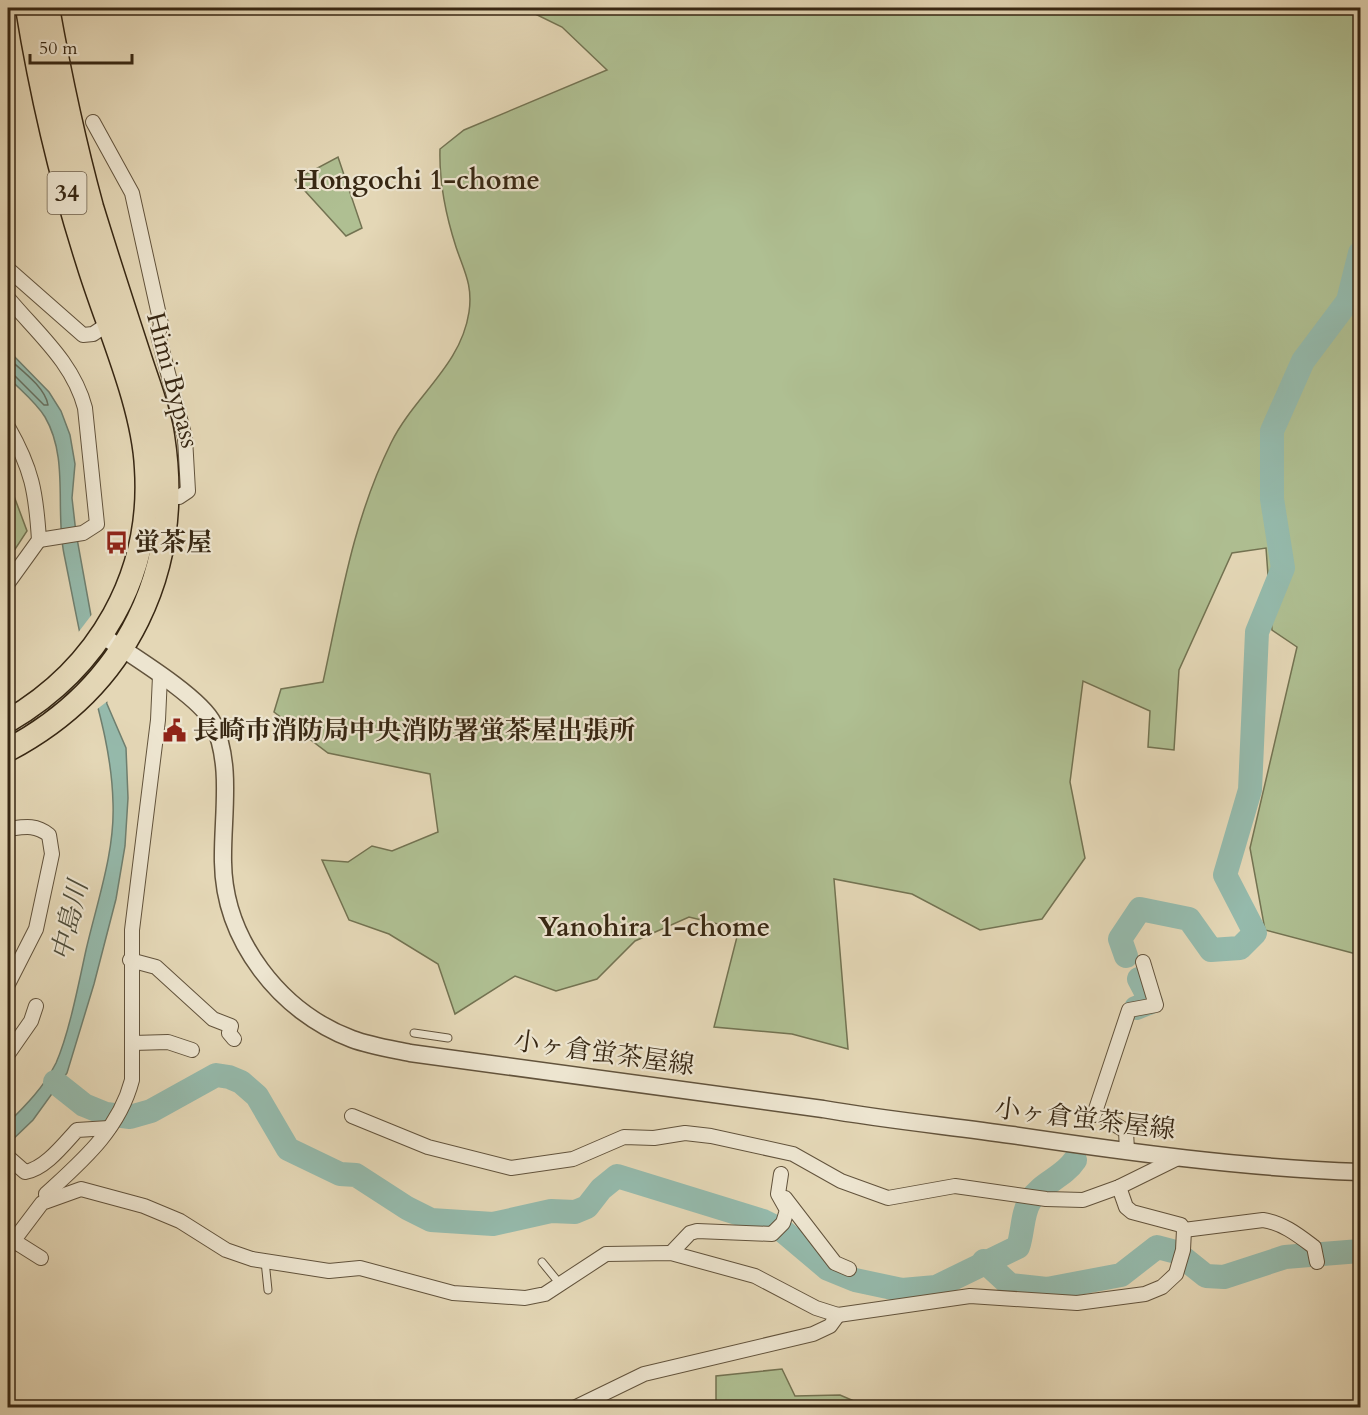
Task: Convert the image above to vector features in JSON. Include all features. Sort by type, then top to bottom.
[{"type":"highway","name":"Himi Bypass","points":[[8,750],[37,734],[71,707],[100,679],[123,650],[141,613],[163,543],[157,497],[163,434],[73,131],[44,41],[27,8]]},
{"type":"highway","name":"Himi Bypass","points":[[8,721],[69,674],[103,636],[129,583],[141,534],[157,497],[146,468],[137,419],[66,188],[44,41],[48,8]]},
{"type":"highway","points":[[108,324],[123,305]]},
{"type":"street","points":[[93,122],[113,157],[136,206],[141,245],[161,324],[158,335],[185,438],[188,490],[179,497],[157,497]]},
{"type":"street","points":[[8,269],[82,335],[90,335],[108,324]]},
{"type":"street","points":[[8,298],[67,366],[81,393],[92,466],[97,524],[83,533],[39,540],[8,583]]},
{"type":"street","points":[[8,427],[29,470],[37,495],[39,540]]},
{"type":"street","name":"小ヶ倉蛍茶屋線","points":[[103,636],[185,693],[213,721],[221,747],[225,778],[224,884],[238,931],[251,957],[279,992],[333,1030],[353,1040],[410,1053],[823,1109],[885,1120],[1180,1157],[1309,1170],[1360,1172]]},
{"type":"street","points":[[47,1200],[45,1194],[97,1148],[116,1118],[132,1080],[130,960],[160,676]]},
{"type":"street","points":[[8,829],[30,826],[44,831],[49,835],[52,854],[36,929],[8,984]]},
{"type":"street","points":[[130,960],[156,967],[213,1019],[231,1026],[229,1033],[234,1039]]},
{"type":"street","points":[[1127,1151],[1126,1131],[1101,1117],[1129,1010],[1156,1005],[1143,962]]},
{"type":"street","points":[[8,1054],[31,1021],[36,1006]]},
{"type":"street","points":[[133,1043],[168,1042],[192,1050]]},
{"type":"street","points":[[352,1116],[428,1147],[511,1168],[573,1159],[624,1137],[654,1138],[685,1133],[793,1154],[841,1181],[882,1197],[902,1197],[955,1186],[1035,1197],[1083,1200],[1119,1187],[1180,1157]]},
{"type":"street","points":[[9,1159],[25,1172],[32,1171],[60,1148],[77,1130],[116,1118]]},
{"type":"street","points":[[671,1253],[690,1233],[697,1231],[772,1234],[783,1223],[787,1210],[778,1194],[781,1174]]},
{"type":"street","points":[[41,1258],[11,1244],[47,1200],[81,1189],[144,1206],[180,1221],[226,1250],[265,1261],[329,1271],[360,1268],[453,1293],[507,1298],[545,1293],[606,1254],[671,1253],[755,1276],[816,1308],[838,1315],[970,1296],[1077,1303],[1145,1294],[1162,1287],[1176,1274],[1179,1267],[1184,1230],[1181,1225],[1132,1212],[1126,1207],[1119,1187]]},
{"type":"street","points":[[778,1194],[790,1200],[834,1263],[849,1269]]},
{"type":"street","points":[[1184,1230],[1263,1220],[1274,1221],[1292,1230],[1314,1247],[1317,1262]]},
{"type":"street","points":[[574,1407],[644,1374],[813,1334],[830,1326],[838,1315]]},
{"type":"lane","points":[[414,1033],[448,1038]]},
{"type":"lane","points":[[265,1261],[268,1290]]},
{"type":"lane","points":[[542,1262],[560,1284]]},
{"type":"shaded area","points":[[523,8],[1360,8],[1360,955],[1265,930],[1250,848],[1297,647],[1272,630],[1266,548],[1232,553],[1179,670],[1174,750],[1148,747],[1150,711],[1083,681],[1070,782],[1085,858],[1042,919],[980,930],[912,894],[834,879],[848,1049],[792,1034],[714,1027],[739,929],[689,917],[635,941],[597,979],[556,991],[515,976],[455,1014],[438,964],[389,934],[349,920],[322,860],[348,862],[372,846],[392,851],[438,832],[430,774],[328,753],[274,712],[281,689],[323,682],[342,590],[367,501],[378,472],[401,426],[447,365],[464,331],[469,312],[469,286],[446,211],[440,149],[464,130],[607,70],[562,27]]},
{"type":"shaded area","points":[[338,157],[362,228],[346,236],[295,180]]},
{"type":"shaded area","points":[[8,494],[14,496],[27,531],[8,560]]},
{"type":"shaded area","points":[[782,1369],[795,1396],[840,1395],[868,1407],[716,1407],[716,1376]]},
{"type":"water","points":[[8,350],[49,392],[61,411],[70,435],[75,464],[72,498],[76,533],[107,704],[126,748],[128,798],[125,846],[116,899],[94,984],[67,1073],[33,1120],[8,1144],[8,1123],[46,1080],[56,1063],[65,1038],[108,858],[113,803],[105,736],[85,656],[64,554],[57,450],[52,433],[41,411],[8,377]]},
{"type":"pier","points":[[93,613],[109,700],[96,710],[77,634]]},
{"type":"waterway","points":[[1126,956],[1120,939],[1140,909],[1189,919],[1211,950],[1240,948],[1255,933],[1225,875],[1250,790],[1257,632],[1283,568],[1272,499],[1272,431],[1303,361],[1348,301],[1360,253]]},
{"type":"waterway","points":[[1136,1008],[1151,1002],[1139,979]]},
{"type":"waterway","points":[[55,1082],[84,1105],[106,1114],[130,1117],[151,1111],[216,1075],[229,1077],[241,1082],[257,1096],[288,1149],[340,1174],[356,1175],[407,1208],[431,1220],[493,1224],[551,1211],[575,1212],[587,1207],[601,1189],[617,1176],[763,1221],[783,1231],[828,1269],[855,1280],[902,1290],[936,1287],[1018,1247],[1025,1211],[1030,1201],[1040,1189],[1065,1171],[1075,1160]]},
{"type":"waterway","points":[[984,1261],[1010,1285],[1047,1289],[1121,1275],[1157,1247],[1176,1252],[1206,1276],[1224,1277],[1285,1257],[1360,1251]]},
{"type":"place","name":"蛍茶屋","points":[[116,542]]},
{"type":"place","name":"長崎市消防局中央消防署蛍茶屋出張所","points":[[175,730]]},
{"type":"district","name":"Hongochi 1-chome","points":[[418,180]]},
{"type":"district","name":"Yanohira 1-chome","points":[[654,927]]},
{"type":"water label","name":"中島川","points":[[70,921]]}]
